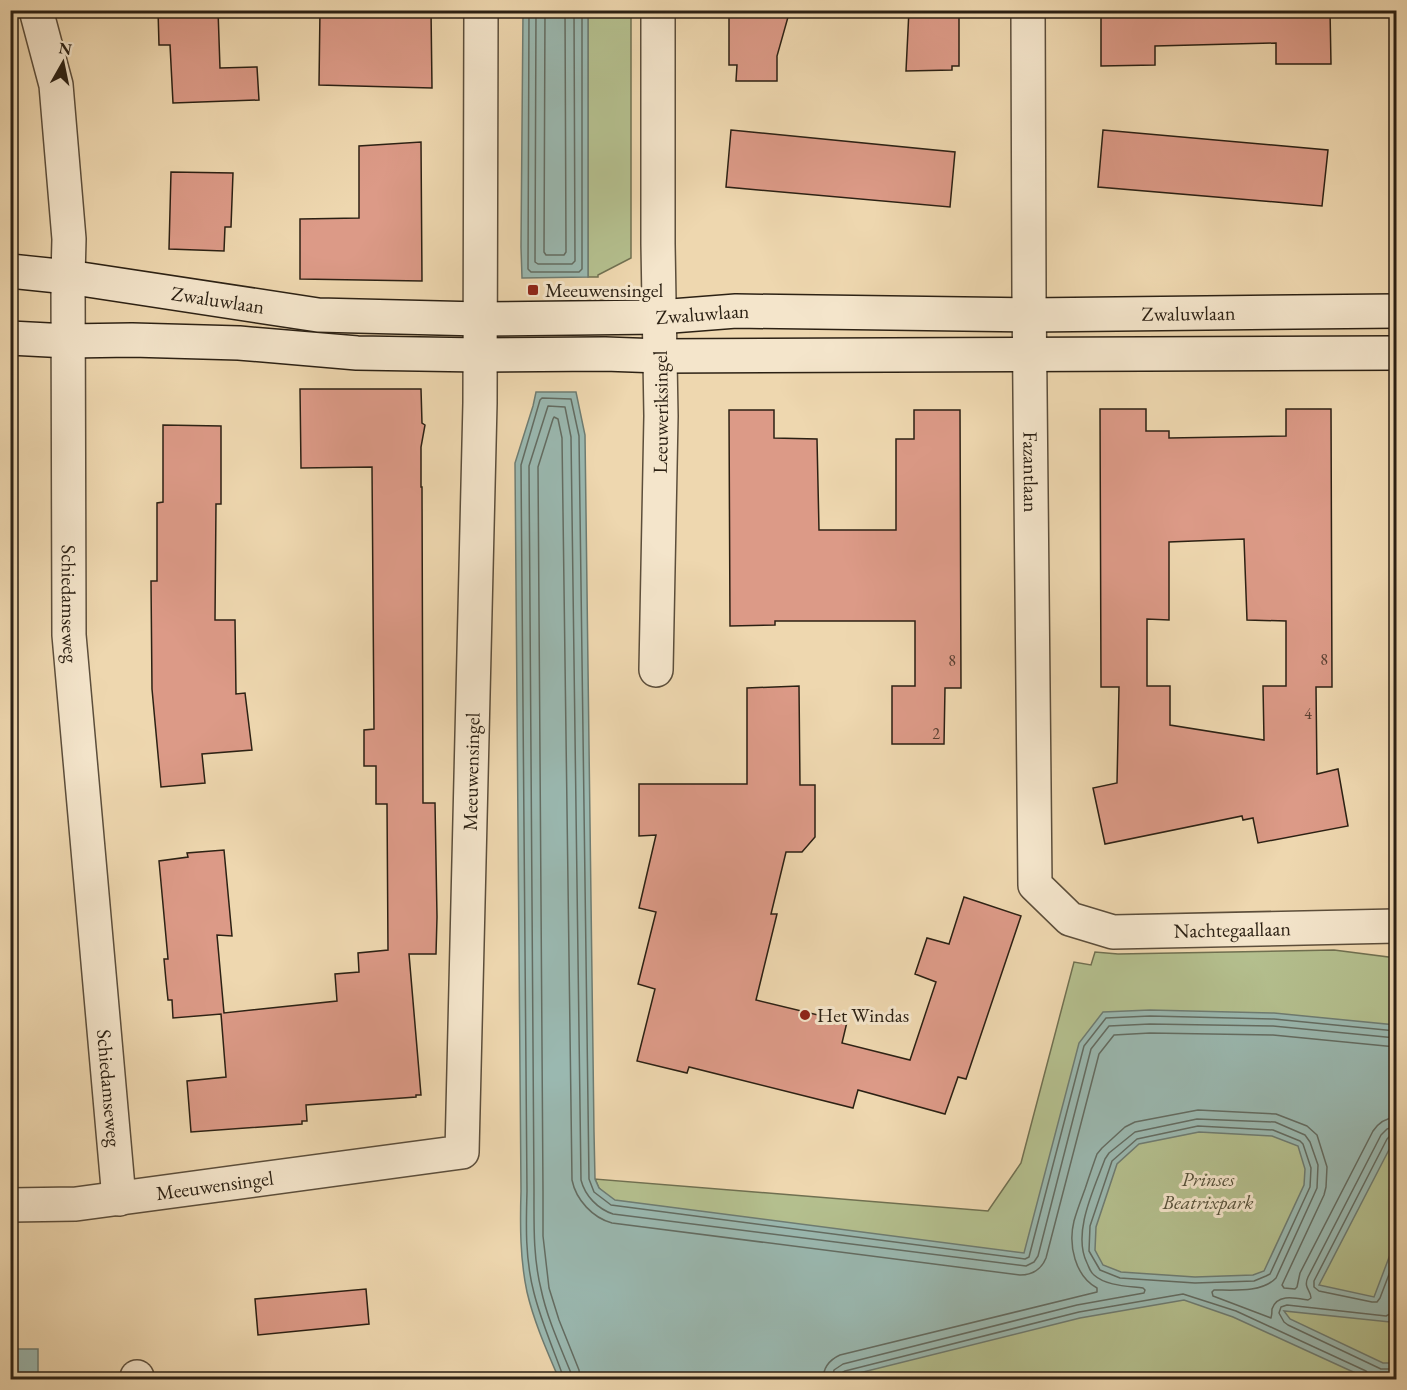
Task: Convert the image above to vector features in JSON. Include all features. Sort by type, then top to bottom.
[{"type":"street","name":"Schiedamseweg","points":[[36,10],[56,85],[69,239],[69,635],[119,1199]]},
{"type":"street","name":"Meeuwensingel","points":[[119,1199],[462,1152],[480,355],[481,10]]},
{"type":"street","name":"Leeuweriksingel","points":[[656,670],[661,416],[658,10]]},
{"type":"street","name":"Fazantlaan","points":[[1028,10],[1035,885],[1070,919]]},
{"type":"street","name":"Zwaluwlaan","points":[[10,272],[68,277],[318,315],[480,319],[659,317],[736,311],[1029,315],[1396,312]]},
{"type":"street","name":"Zwaluwlaan","points":[[10,338],[239,343],[357,352],[480,355],[1396,353]]},
{"type":"street","name":"Nachtegaallaan","points":[[1070,919],[1113,932],[1396,926]]},
{"type":"street","points":[[10,1205],[76,1204],[119,1199]]},
{"type":"green space","points":[[588,11],[631,11],[631,258],[598,277],[588,277]]},
{"type":"green space","name":"Prinses Beatrixpark","points":[[1334,950],[1396,958],[1396,1379],[607,1379],[607,1195],[599,1188],[595,1179],[988,1211],[1021,1163],[1074,962],[1091,965],[1095,952],[1118,954]]},
{"type":"water","points":[[523,11],[588,11],[588,277],[522,278]]},
{"type":"water","name":"Prinses Beatrixpark","points":[[536,392],[576,392],[585,435],[594,1132],[595,1179],[599,1188],[615,1200],[1024,1253],[1079,1043],[1103,1012],[1150,1010],[1274,1013],[1396,1025],[1396,1137],[1319,1285],[1374,1297],[1396,1239],[1396,1316],[1390,1322],[1284,1311],[1290,1319],[1383,1363],[1396,1363],[1396,1379],[1371,1379],[1362,1376],[1233,1317],[1184,1300],[1080,1318],[835,1379],[559,1379],[545,1347],[527,1292],[521,1229],[515,463]],"holes":[[[1199,1132],[1272,1136],[1298,1146],[1305,1169],[1304,1185],[1264,1271],[1253,1275],[1195,1277],[1121,1272],[1103,1265],[1095,1250],[1096,1227],[1117,1164],[1139,1144]]]},
{"type":"water","points":[[11,1349],[38,1349],[38,1379],[11,1379]]},
{"type":"building","points":[[158,10],[218,10],[220,68],[257,67],[259,100],[173,103],[170,45],[159,45]]},
{"type":"building","points":[[320,10],[431,10],[432,88],[319,85]]},
{"type":"building","points":[[729,10],[790,10],[777,56],[777,81],[736,81],[737,65],[729,65]]},
{"type":"building","points":[[909,10],[959,10],[959,66],[952,66],[952,70],[906,71]]},
{"type":"building","points":[[1101,10],[1330,10],[1331,64],[1276,64],[1276,43],[1155,46],[1155,65],[1101,66]]},
{"type":"building","points":[[731,130],[955,152],[950,207],[726,187]]},
{"type":"building","points":[[1103,130],[1328,150],[1322,206],[1098,187]]},
{"type":"building","points":[[421,142],[422,281],[300,279],[300,219],[359,218],[359,146]]},
{"type":"building","points":[[171,172],[233,173],[231,227],[225,227],[224,251],[169,249]]},
{"type":"building","points":[[300,389],[421,389],[422,423],[425,425],[421,447],[423,803],[435,803],[437,917],[436,954],[409,954],[421,1095],[306,1105],[307,1121],[302,1121],[302,1124],[191,1132],[187,1081],[226,1077],[221,1014],[173,1018],[172,1000],[168,1000],[164,959],[168,959],[159,861],[188,857],[187,853],[224,850],[232,936],[217,935],[224,1013],[337,1001],[335,974],[359,972],[358,953],[388,950],[387,804],[376,804],[376,766],[364,766],[364,730],[374,729],[372,467],[301,468]]},
{"type":"building","points":[[1100,409],[1146,409],[1146,431],[1169,431],[1169,438],[1286,436],[1286,409],[1331,409],[1332,687],[1316,687],[1317,774],[1338,769],[1348,826],[1258,843],[1253,818],[1243,820],[1242,816],[1105,844],[1093,788],[1117,783],[1119,687],[1101,687]],"holes":[[[1244,539],[1247,620],[1286,621],[1286,686],[1263,686],[1264,740],[1170,725],[1170,686],[1147,686],[1147,619],[1169,620],[1169,542]]]},
{"type":"building","points":[[729,410],[774,410],[774,438],[817,439],[819,530],[896,530],[896,439],[914,439],[914,410],[960,410],[961,688],[945,688],[944,744],[892,744],[892,686],[915,686],[915,621],[775,621],[775,625],[730,626]]},
{"type":"building","points":[[163,425],[221,426],[221,504],[216,504],[215,620],[235,620],[236,694],[245,693],[252,750],[202,754],[205,783],[161,787],[152,689],[151,581],[157,581],[157,503],[163,502]]},
{"type":"building","points":[[799,686],[800,785],[815,785],[815,837],[802,852],[786,852],[771,914],[777,914],[756,1000],[847,1022],[842,1043],[910,1060],[936,982],[915,974],[927,938],[949,944],[964,897],[1021,916],[966,1079],[958,1077],[945,1114],[858,1090],[853,1108],[689,1067],[687,1073],[637,1061],[655,989],[638,984],[656,912],[639,908],[656,835],[639,836],[639,784],[747,784],[747,688]]},
{"type":"building","points":[[366,1289],[369,1324],[258,1335],[255,1299]]},
{"type":"place","name":"Meeuwensingel","points":[[533,290]]},
{"type":"place","name":"Het Windas","points":[[805,1015]]}]
